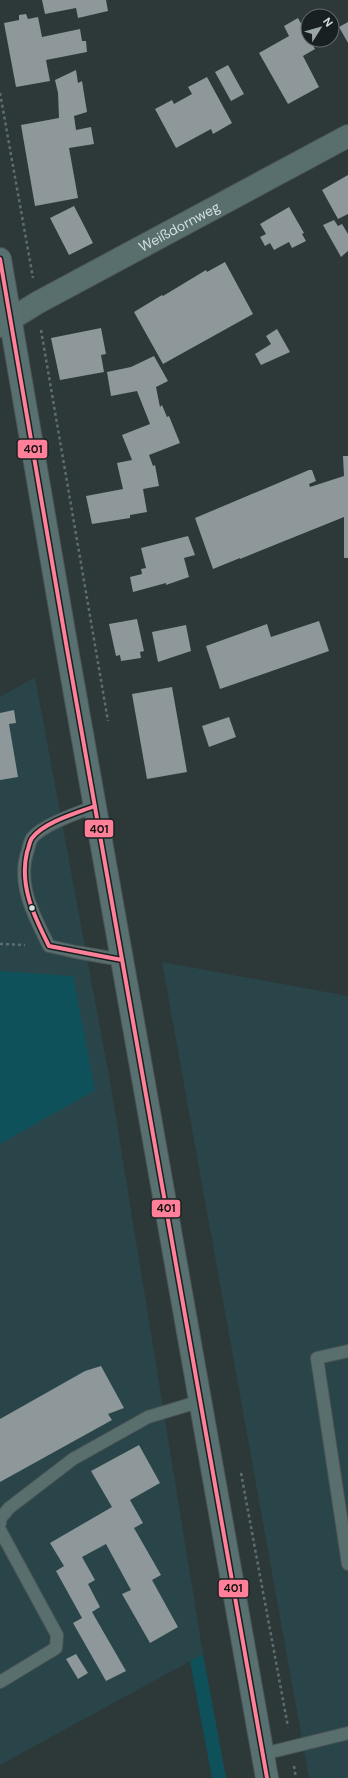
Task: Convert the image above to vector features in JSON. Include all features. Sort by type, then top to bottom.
[{"type":"main road","points":[[0,259],[5,323],[95,806],[268,1778]]},
{"type":"street","name":"Weißdornweg","points":[[5,323],[37,303],[348,136]]},
{"type":"lane","points":[[95,806],[52,824],[32,838],[24,860],[24,877],[30,909],[49,946],[122,960]]},
{"type":"lane","points":[[348,1351],[317,1358],[348,1564]]},
{"type":"lane","points":[[0,1523],[0,1520],[9,1508],[73,1459],[148,1417],[201,1401]]},
{"type":"lane","points":[[0,1530],[57,1635],[56,1648],[0,1682]]},
{"type":"lane","points":[[263,1754],[348,1733]]},
{"type":"path","points":[[0,93],[109,728]]},
{"type":"path","points":[[239,1465],[296,1778]]},
{"type":"shaded area","points":[[35,677],[111,1087],[203,1654],[0,1765],[0,697]]},
{"type":"shaded area","points":[[162,962],[348,996],[348,1778],[309,1778]]},
{"type":"shaded area","points":[[0,971],[73,976],[95,1090],[0,1144]]},
{"type":"shaded area","points":[[203,1654],[226,1778],[212,1778],[190,1661]]},
{"type":"building","points":[[42,0],[106,0],[108,11],[78,18],[76,8],[45,14]]},
{"type":"building","points":[[26,14],[28,19],[38,17],[42,37],[80,29],[82,41],[86,41],[87,52],[46,60],[50,81],[16,87],[4,23],[19,20],[19,15]]},
{"type":"building","points":[[298,18],[300,22],[300,48],[315,49],[303,56],[319,87],[288,104],[259,53],[289,36],[284,26]]},
{"type":"building","points":[[348,22],[348,43],[340,29],[340,26]]},
{"type":"building","points":[[228,65],[244,94],[231,101],[215,72]]},
{"type":"building","points":[[76,70],[78,83],[82,81],[87,112],[74,116],[76,130],[91,127],[94,144],[69,148],[78,198],[35,206],[21,125],[59,118],[58,93],[55,80]]},
{"type":"building","points":[[207,77],[232,123],[213,134],[211,129],[176,148],[155,109],[172,100],[174,104],[192,94],[188,87]]},
{"type":"building","points":[[348,175],[348,214],[338,219],[322,190]]},
{"type":"building","points":[[74,206],[93,243],[69,255],[50,218]]},
{"type":"building","points":[[289,207],[304,233],[302,234],[306,241],[292,248],[289,242],[274,250],[270,243],[265,246],[260,237],[266,234],[260,224]]},
{"type":"building","points":[[334,220],[338,226],[342,224],[348,234],[348,251],[341,257],[323,225]]},
{"type":"building","points":[[225,262],[253,314],[163,364],[134,312],[206,270],[207,272]]},
{"type":"building","points":[[101,328],[106,354],[101,355],[104,372],[60,380],[51,338]]},
{"type":"building","points":[[277,329],[290,352],[261,365],[255,354],[271,344],[266,336]]},
{"type":"building","points":[[154,356],[168,381],[156,387],[160,407],[162,405],[167,417],[169,416],[180,443],[149,455],[153,466],[155,465],[159,486],[143,489],[147,512],[130,515],[130,518],[92,524],[86,496],[123,489],[117,463],[132,460],[122,435],[150,424],[137,391],[111,396],[107,372],[131,367]]},
{"type":"building","points":[[343,456],[348,456],[348,558],[344,558],[344,517],[213,569],[195,518],[309,470],[312,470],[316,481],[309,484],[310,487],[344,476]]},
{"type":"building","points":[[188,536],[195,555],[184,558],[189,577],[166,585],[166,583],[133,592],[130,577],[142,574],[141,569],[146,568],[141,548]]},
{"type":"building","points":[[137,619],[144,651],[140,652],[141,658],[121,661],[120,655],[116,656],[109,624]]},
{"type":"building","points":[[319,621],[329,651],[220,689],[206,646],[267,624],[271,637]]},
{"type":"building","points":[[186,625],[191,651],[158,662],[152,632]]},
{"type":"building","points":[[172,687],[187,772],[147,779],[132,694]]},
{"type":"building","points":[[14,710],[16,723],[9,724],[18,777],[0,780],[0,713]]},
{"type":"building","points":[[229,717],[236,737],[209,747],[202,726]]},
{"type":"building","points":[[101,1366],[124,1408],[108,1414],[112,1420],[0,1482],[0,1419],[85,1371]]},
{"type":"building","points":[[139,1445],[160,1483],[130,1500],[143,1523],[134,1528],[161,1575],[152,1580],[178,1627],[150,1643],[122,1594],[131,1590],[106,1544],[82,1557],[95,1580],[88,1584],[100,1607],[92,1612],[126,1671],[106,1681],[73,1623],[82,1618],[56,1571],[64,1566],[50,1543],[112,1507],[91,1471]]},
{"type":"building","points":[[76,1654],[88,1673],[78,1679],[66,1659]]},
{"type":"transit line","name":"401","points":[[0,259],[67,649],[267,1778]]},
{"type":"transit line","name":"401","points":[[95,806],[44,827],[32,838],[27,852],[25,865],[26,889],[33,912],[49,946],[122,960]]}]
